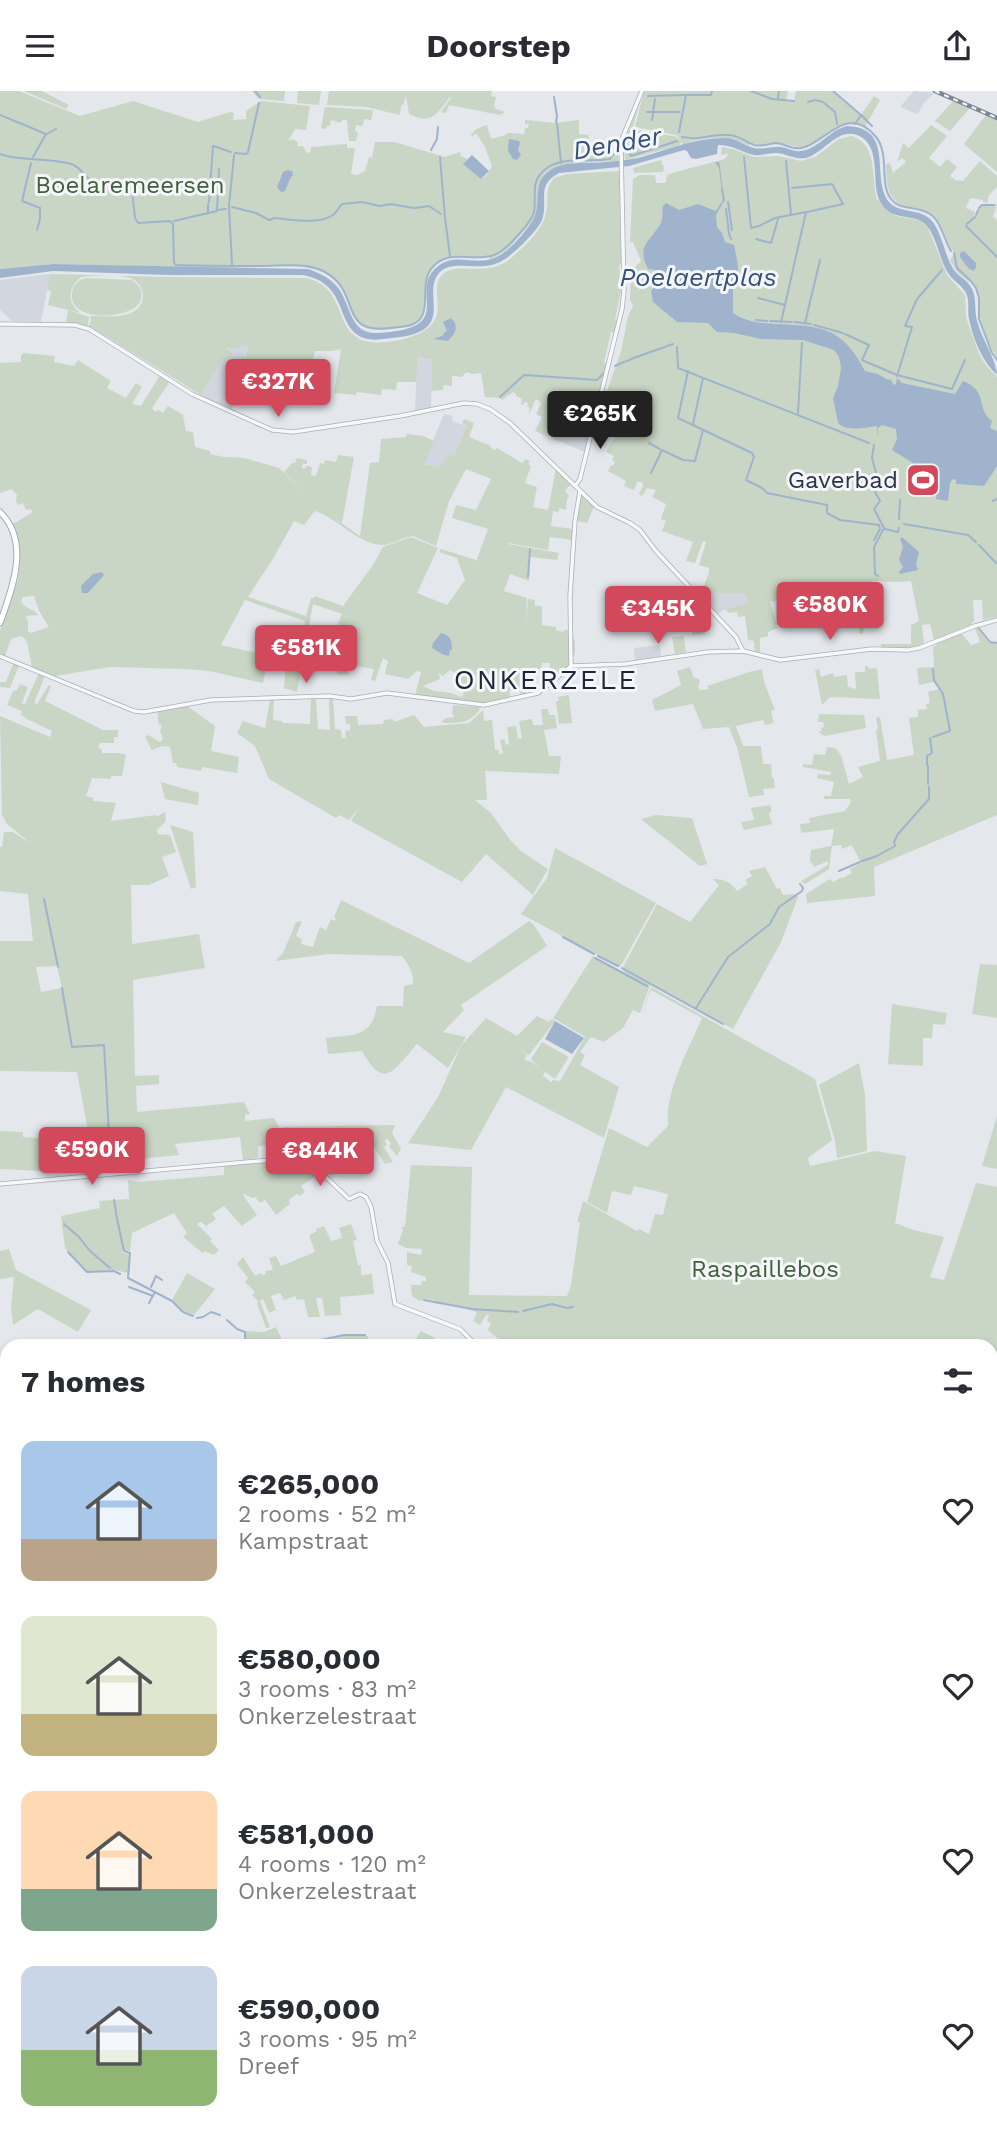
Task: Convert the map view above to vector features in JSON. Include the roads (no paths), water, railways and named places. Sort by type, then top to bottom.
[{"type":"main road","points":[[0,512],[13,531],[16,564],[13,585],[0,624]]},
{"type":"street","points":[[575,486],[580,479],[622,309],[624,291],[621,146],[642,91]]},
{"type":"street","points":[[0,324],[75,325],[89,329],[192,394],[277,432],[296,432],[400,416],[464,403],[477,404],[510,423],[597,507],[640,530],[656,551],[736,637],[743,651]]},
{"type":"street","points":[[571,666],[570,596],[580,491]]},
{"type":"street","points":[[0,656],[125,709],[144,712],[211,700],[329,697],[351,699],[387,693],[484,705],[538,693],[571,666],[605,665],[697,653],[743,651],[780,660],[872,649],[908,650],[997,620]]},
{"type":"street","points":[[0,1184],[304,1157],[349,1199],[362,1194],[369,1203],[377,1241],[387,1258],[395,1304],[460,1329],[470,1339]]},
{"type":"water","points":[[847,126],[862,129],[872,135],[877,145],[884,192],[889,202],[899,208],[922,214],[936,227],[954,270],[972,289],[977,321],[997,375],[976,342],[969,319],[966,293],[948,273],[930,230],[921,221],[895,214],[883,206],[876,189],[870,146],[865,139],[850,134],[837,138],[806,158],[775,153],[754,155],[718,145],[717,154],[696,159],[691,158],[684,150],[629,166],[559,173],[547,183],[542,220],[526,241],[496,264],[445,268],[434,281],[434,310],[427,327],[417,333],[400,337],[372,340],[357,335],[329,288],[318,280],[303,275],[168,275],[53,271],[0,278],[0,269],[53,264],[308,269],[336,285],[352,318],[361,329],[377,333],[402,330],[417,325],[425,317],[429,277],[437,267],[450,260],[492,259],[514,244],[535,217],[538,189],[543,176],[555,168],[569,164],[634,159],[691,142],[713,139],[729,138],[750,147],[781,147],[801,151],[813,147]]},
{"type":"water","points":[[509,139],[520,143],[518,150],[521,155],[517,160],[513,159],[508,151]]},
{"type":"water","points":[[472,155],[489,171],[481,179],[463,164]]},
{"type":"water","name":"Poelaertplas","points":[[715,162],[719,162],[724,201],[716,215],[717,227],[725,242],[734,245],[738,266],[738,276],[733,288],[733,313],[768,324],[804,326],[828,331],[848,345],[865,371],[890,379],[894,385],[897,378],[902,383],[955,394],[963,381],[971,385],[992,421],[990,428],[997,431],[997,466],[984,486],[956,484],[953,479],[948,501],[936,499],[936,471],[919,467],[892,450],[897,439],[896,429],[882,425],[878,428],[877,438],[877,426],[851,428],[838,423],[833,398],[841,368],[839,357],[834,350],[803,340],[761,339],[717,332],[708,323],[677,322],[653,302],[651,291],[661,271],[648,269],[643,254],[646,244],[661,223],[663,206],[666,203],[679,210],[698,204],[716,211],[723,200],[719,168]]},
{"type":"water","points":[[292,171],[293,175],[285,191],[281,192],[277,187],[283,172]]},
{"type":"water","points":[[964,251],[976,263],[973,271],[960,257],[960,253]]},
{"type":"water","points":[[451,318],[456,327],[451,338],[448,341],[433,339],[447,331],[443,322]]},
{"type":"water","points":[[902,537],[919,552],[916,564],[918,570],[900,574],[903,567],[899,560],[903,547],[900,539]]},
{"type":"water","points":[[102,572],[104,575],[88,593],[82,593],[81,586],[93,574]]},
{"type":"water","points":[[441,633],[447,635],[451,641],[452,650],[449,656],[432,648]]},
{"type":"water","points":[[555,1021],[584,1038],[572,1054],[545,1039]]},
{"type":"waterway","points":[[255,91],[260,97]]},
{"type":"waterway","points":[[679,132],[686,95],[711,95],[712,91]]},
{"type":"waterway","points":[[751,91],[772,99],[794,101]]},
{"type":"waterway","points":[[778,99],[779,91]]},
{"type":"waterway","points":[[833,91],[861,115],[855,124]]},
{"type":"waterway","points":[[648,96],[685,95]]},
{"type":"waterway","points":[[554,97],[556,122]]},
{"type":"waterway","name":"Dender","points":[[652,120],[655,99]]},
{"type":"waterway","points":[[808,102],[823,102]]},
{"type":"waterway","points":[[235,153],[248,152],[259,103]]},
{"type":"waterway","points":[[824,103],[835,112],[837,124]]},
{"type":"waterway","name":"Dender","points":[[647,112],[680,112]]},
{"type":"waterway","points":[[0,115],[46,134],[33,157]]},
{"type":"waterway","points":[[861,115],[872,126]]},
{"type":"waterway","name":"Dender","points":[[557,123],[561,163]]},
{"type":"waterway","points":[[682,137],[733,135],[757,146],[775,143],[798,148],[810,145],[846,124],[855,123],[865,127],[876,137],[883,152],[887,193],[891,199],[899,205],[925,211],[934,217],[951,251]]},
{"type":"waterway","points":[[431,150],[437,139],[438,127]]},
{"type":"waterway","points":[[47,134],[56,129]]},
{"type":"waterway","name":"Dender","points":[[0,154],[71,164],[96,182],[131,182],[135,218],[138,223],[170,221],[173,224],[176,265],[294,265],[318,269],[336,280],[356,319],[363,325],[390,328],[411,325],[418,321],[424,308],[427,276],[438,262],[446,258],[491,256],[509,245],[534,212],[536,183],[547,168],[565,161],[610,159],[622,151],[628,151],[631,156],[677,141]]},
{"type":"waterway","points":[[209,202],[213,146],[231,152]]},
{"type":"waterway","points":[[232,265],[229,206],[234,155]]},
{"type":"waterway","points":[[440,157],[450,256]]},
{"type":"waterway","name":"Poelaertplas","points":[[744,157],[751,228],[775,218],[806,212],[785,305]]},
{"type":"waterway","points":[[786,161],[791,214]]},
{"type":"waterway","points":[[31,163],[22,201],[40,208],[37,230]]},
{"type":"waterway","points":[[174,221],[217,211],[219,169]]},
{"type":"waterway","points":[[792,188],[832,184],[843,204],[807,212]]},
{"type":"waterway","points":[[722,189],[724,200]]},
{"type":"waterway","points":[[270,220],[325,219],[333,215],[342,204],[362,202],[413,208]]},
{"type":"waterway","points":[[728,202],[732,230]]},
{"type":"waterway","points":[[208,204],[208,213]]},
{"type":"waterway","points":[[979,208],[982,205],[994,205]]},
{"type":"waterway","points":[[415,208],[429,206],[441,214]]},
{"type":"waterway","points":[[232,207],[256,213],[269,220]]},
{"type":"waterway","points":[[218,210],[226,209]]},
{"type":"waterway","points":[[726,209],[729,233]]},
{"type":"waterway","points":[[976,215],[978,210]]},
{"type":"waterway","points":[[967,224],[975,217]]},
{"type":"waterway","points":[[756,239],[771,243],[778,219]]},
{"type":"waterway","points":[[966,226],[997,257]]},
{"type":"waterway","points":[[729,234],[731,239]]},
{"type":"waterway","points":[[954,253],[957,268],[976,288],[979,319],[997,360]]},
{"type":"waterway","points":[[805,323],[820,260]]},
{"type":"waterway","points":[[897,376],[912,327],[905,326],[917,299],[942,270]]},
{"type":"waterway","name":"Poelaertplas","points":[[758,298],[785,305],[781,322]]},
{"type":"waterway","points":[[756,320],[767,321]]},
{"type":"waterway","points":[[770,321],[792,322]]},
{"type":"waterway","points":[[795,322],[811,324]]},
{"type":"waterway","points":[[814,325],[843,333]]},
{"type":"waterway","points":[[845,334],[869,345],[862,360],[897,375],[952,389],[965,360]]},
{"type":"waterway","points":[[798,413],[802,343]]},
{"type":"waterway","points":[[631,359],[673,344]]},
{"type":"waterway","points":[[677,347],[678,368],[869,443]]},
{"type":"waterway","points":[[626,361],[630,360]]},
{"type":"waterway","points":[[615,366],[624,362]]},
{"type":"waterway","points":[[688,371],[678,418],[752,453],[754,457],[746,480],[767,493],[827,505],[827,513],[840,520],[879,525],[880,529],[874,540]]},
{"type":"waterway","points":[[500,397],[524,375],[597,380],[604,373]]},
{"type":"waterway","points":[[693,424],[703,378]]},
{"type":"waterway","points":[[651,473],[662,450],[683,460],[695,461],[703,430]]},
{"type":"waterway","points":[[649,443],[660,449]]},
{"type":"waterway","points":[[874,445],[872,458],[876,473],[872,486],[880,501],[874,509],[884,528],[874,547],[875,574],[878,576]]},
{"type":"waterway","points":[[993,501],[997,499]]},
{"type":"waterway","points":[[899,519],[900,500]]},
{"type":"waterway","points":[[904,524],[968,535],[976,542]]},
{"type":"waterway","points":[[885,529],[898,532],[899,528]]},
{"type":"waterway","points":[[979,545],[996,563]]},
{"type":"waterway","points":[[528,577],[530,549]]},
{"type":"waterway","points":[[978,627],[990,642],[997,643]]},
{"type":"waterway","points":[[933,669],[934,680],[943,694],[950,731],[933,737]]},
{"type":"waterway","points":[[927,765],[927,756],[932,753],[930,738]]},
{"type":"waterway","points":[[928,766],[928,784]]},
{"type":"waterway","points":[[862,861],[895,846],[898,834],[929,799],[929,787]]},
{"type":"waterway","points":[[839,871],[860,862]]},
{"type":"waterway","points":[[696,1008],[728,957],[770,924],[779,907],[802,891],[800,884]]},
{"type":"waterway","points":[[44,899],[58,967]]},
{"type":"waterway","points":[[563,937],[594,954]]},
{"type":"waterway","points":[[598,956],[618,966]]},
{"type":"waterway","points":[[595,958],[647,986]]},
{"type":"waterway","points":[[622,968],[723,1024]]},
{"type":"waterway","points":[[62,988],[72,1047],[104,1045],[111,1170]]},
{"type":"waterway","points":[[114,1200],[116,1212]]},
{"type":"waterway","points":[[116,1214],[124,1251],[130,1253],[128,1278],[172,1301],[183,1312],[193,1316]]},
{"type":"waterway","points":[[64,1224],[110,1268]]},
{"type":"waterway","points":[[68,1252],[87,1272],[114,1271],[120,1274]]},
{"type":"waterway","points":[[151,1287],[156,1276],[162,1280]]},
{"type":"waterway","points":[[129,1287],[153,1296]]},
{"type":"waterway","points":[[149,1303],[155,1292]]},
{"type":"waterway","points":[[424,1300],[472,1309],[518,1312]]},
{"type":"waterway","points":[[523,1311],[552,1304],[573,1307]]},
{"type":"waterway","points":[[197,1318],[211,1312],[220,1315]]},
{"type":"waterway","points":[[227,1320],[245,1332],[246,1339]]},
{"type":"waterway","points":[[326,1339],[344,1335],[365,1335]]},
{"type":"railway","points":[[935,91],[997,118]]},
{"type":"place","name":"Gaverbad","points":[[923,480]]},
{"type":"district","name":"ONKERZELE","points":[[546,679]]},
{"type":"park label","name":"Boelaremeersen","points":[[130,185]]},
{"type":"park label","name":"Raspaillebos","points":[[765,1269]]}]
